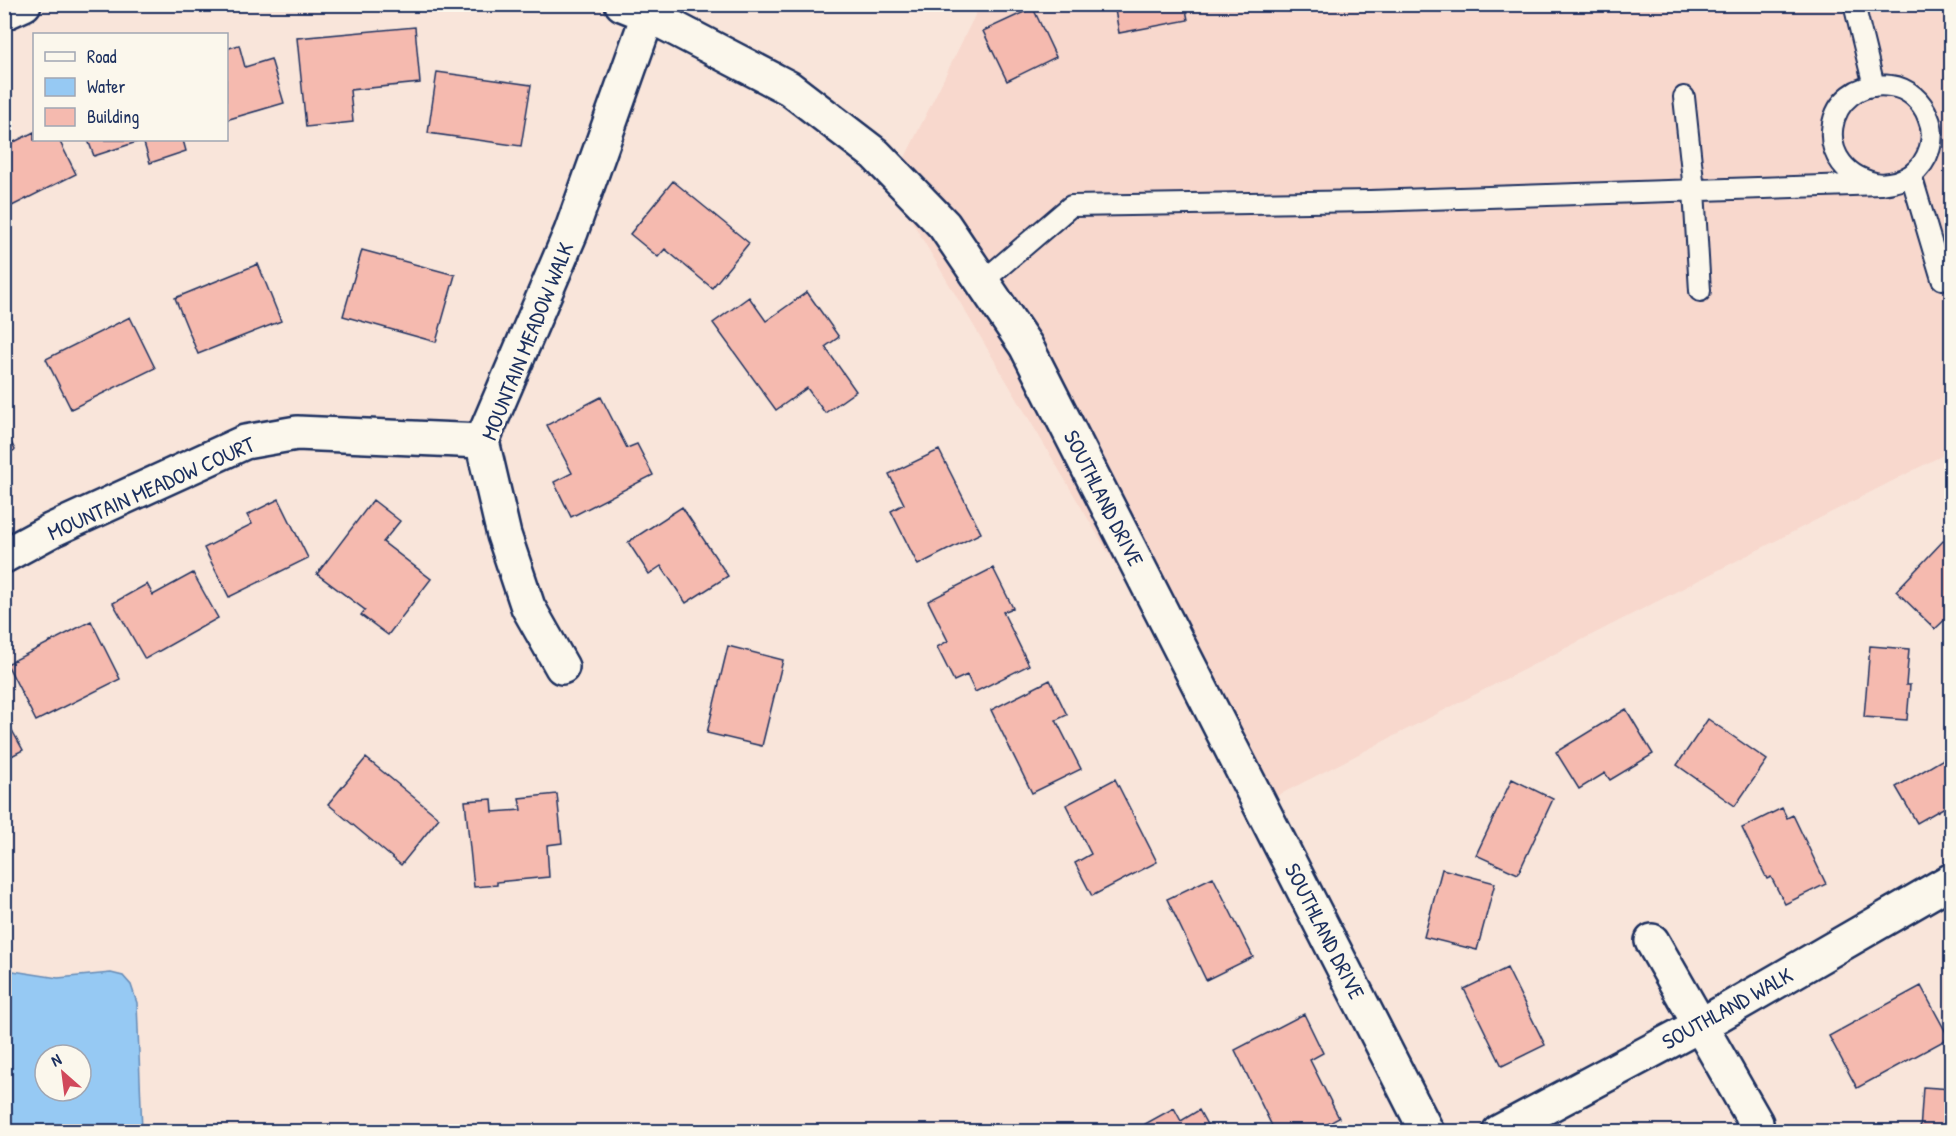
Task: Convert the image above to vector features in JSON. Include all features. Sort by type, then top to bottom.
[{"type":"street","points":[[4,13],[24,4]]},
{"type":"street","name":"SOUTHLAND DRIVE","points":[[640,8],[789,88],[875,154],[944,225],[1026,346],[1427,1131]]},
{"type":"street","name":"MOUNTAIN MEADOW WALK","points":[[562,667],[528,607],[504,535],[482,441],[571,232],[640,8]]},
{"type":"street","name":"MOUNTAIN MEADOW COURT","points":[[4,556],[52,530],[245,442],[297,433],[482,441]]},
{"type":"street","name":"SOUTHLAND WALK","points":[[1499,1131],[1699,1025],[1952,880]]},
{"type":"street","points":[[1652,941],[1756,1123]]},
{"type":"lane","points":[[1854,4],[1874,86]]},
{"type":"lane","points":[[982,282],[1071,206],[1370,201],[1881,184],[1897,182],[1911,175],[1922,164],[1929,150],[1932,135],[1929,119],[1922,105],[1911,94],[1897,87],[1882,84],[1866,86],[1852,94],[1841,105],[1833,119],[1831,134],[1834,150],[1841,164],[1852,175],[1866,182],[1881,184]]},
{"type":"lane","points":[[1684,97],[1694,190],[1701,291]]},
{"type":"lane","points":[[1911,175],[1942,279]]},
{"type":"shaded area","points":[[980,5],[1951,5],[1951,451],[1261,804],[1100,539],[891,186]]},
{"type":"water","points":[[13,971],[58,978],[111,973],[123,976],[131,985],[137,1003],[142,1131],[5,1131],[5,972]]},
{"type":"building","points":[[774,4],[831,4],[774,9]]},
{"type":"building","points":[[1114,4],[1185,4],[1188,20],[1119,33]]},
{"type":"building","points":[[1033,8],[1056,57],[1007,81],[983,31]]},
{"type":"building","points":[[415,27],[420,83],[350,90],[353,122],[306,127],[297,38]]},
{"type":"building","points":[[239,45],[245,67],[271,59],[284,103],[228,119],[228,48]]},
{"type":"building","points":[[437,72],[531,85],[521,146],[428,133]]},
{"type":"building","points":[[33,132],[33,141],[60,141],[76,174],[4,210],[4,147]]},
{"type":"building","points":[[88,141],[140,141],[94,156]]},
{"type":"building","points":[[143,141],[183,141],[186,151],[150,163]]},
{"type":"building","points":[[673,181],[749,243],[712,288],[665,249],[658,257],[630,234]]},
{"type":"building","points":[[362,250],[455,275],[436,342],[343,316]]},
{"type":"building","points":[[258,264],[281,321],[198,354],[175,298]]},
{"type":"building","points":[[807,292],[839,337],[825,347],[856,391],[825,413],[807,388],[776,410],[713,323],[749,297],[766,321]]},
{"type":"building","points":[[130,317],[155,368],[71,409],[46,359]]},
{"type":"building","points":[[601,397],[627,448],[637,444],[653,475],[571,517],[554,482],[572,473],[547,425]]},
{"type":"building","points":[[4,429],[15,450],[4,455]]},
{"type":"building","points":[[939,450],[981,533],[918,565],[891,511],[904,504],[889,474]]},
{"type":"building","points":[[279,499],[308,558],[229,597],[204,548],[252,524],[247,515]]},
{"type":"building","points":[[373,500],[400,521],[383,542],[431,579],[388,635],[361,615],[365,610],[317,574]]},
{"type":"building","points":[[682,507],[728,576],[686,603],[661,566],[649,574],[628,542]]},
{"type":"building","points":[[1944,540],[1952,547],[1952,613],[1935,629],[1896,591]]},
{"type":"building","points":[[993,568],[1013,608],[1003,612],[1029,665],[975,692],[967,675],[954,681],[937,647],[948,641],[928,601]]},
{"type":"building","points":[[193,573],[218,618],[145,659],[113,603],[147,584],[153,595]]},
{"type":"building","points":[[91,621],[120,679],[36,721],[7,664]]},
{"type":"building","points":[[728,646],[783,660],[762,746],[707,733]]},
{"type":"building","points":[[1870,646],[1909,649],[1906,685],[1910,685],[1907,720],[1864,717]]},
{"type":"building","points":[[1050,680],[1067,715],[1056,720],[1081,769],[1032,793],[991,710]]},
{"type":"building","points":[[1626,709],[1653,754],[1610,780],[1605,773],[1579,789],[1556,752]]},
{"type":"building","points":[[4,716],[23,750],[4,760]]},
{"type":"building","points":[[1708,719],[1767,760],[1735,806],[1677,765]]},
{"type":"building","points":[[1952,754],[1952,803],[1917,823],[1896,787]]},
{"type":"building","points":[[366,758],[439,818],[401,865],[328,804]]},
{"type":"building","points":[[1115,779],[1157,862],[1092,896],[1075,863],[1091,854],[1066,805]]},
{"type":"building","points":[[1512,779],[1553,799],[1518,874],[1476,855]]},
{"type":"building","points":[[557,794],[562,843],[547,845],[549,877],[497,882],[497,885],[474,887],[465,801],[492,799],[493,812],[521,810],[519,798]]},
{"type":"building","points":[[1782,808],[1787,818],[1793,815],[1826,884],[1785,904],[1771,877],[1767,879],[1742,828]]},
{"type":"building","points":[[1442,869],[1495,883],[1477,950],[1424,937]]},
{"type":"building","points":[[1213,877],[1253,957],[1206,980],[1167,899]]},
{"type":"building","points":[[1507,968],[1545,1045],[1502,1066],[1464,989]]},
{"type":"building","points":[[1921,986],[1949,1038],[1857,1088],[1829,1036]]},
{"type":"building","points":[[1304,1014],[1323,1053],[1310,1060],[1339,1118],[1322,1127],[1324,1132],[1275,1132],[1235,1050]]},
{"type":"building","points":[[1923,1087],[1952,1089],[1952,1132],[1920,1132]]},
{"type":"building","points":[[1174,1108],[1181,1121],[1199,1110],[1211,1132],[1149,1132],[1145,1124]]}]
